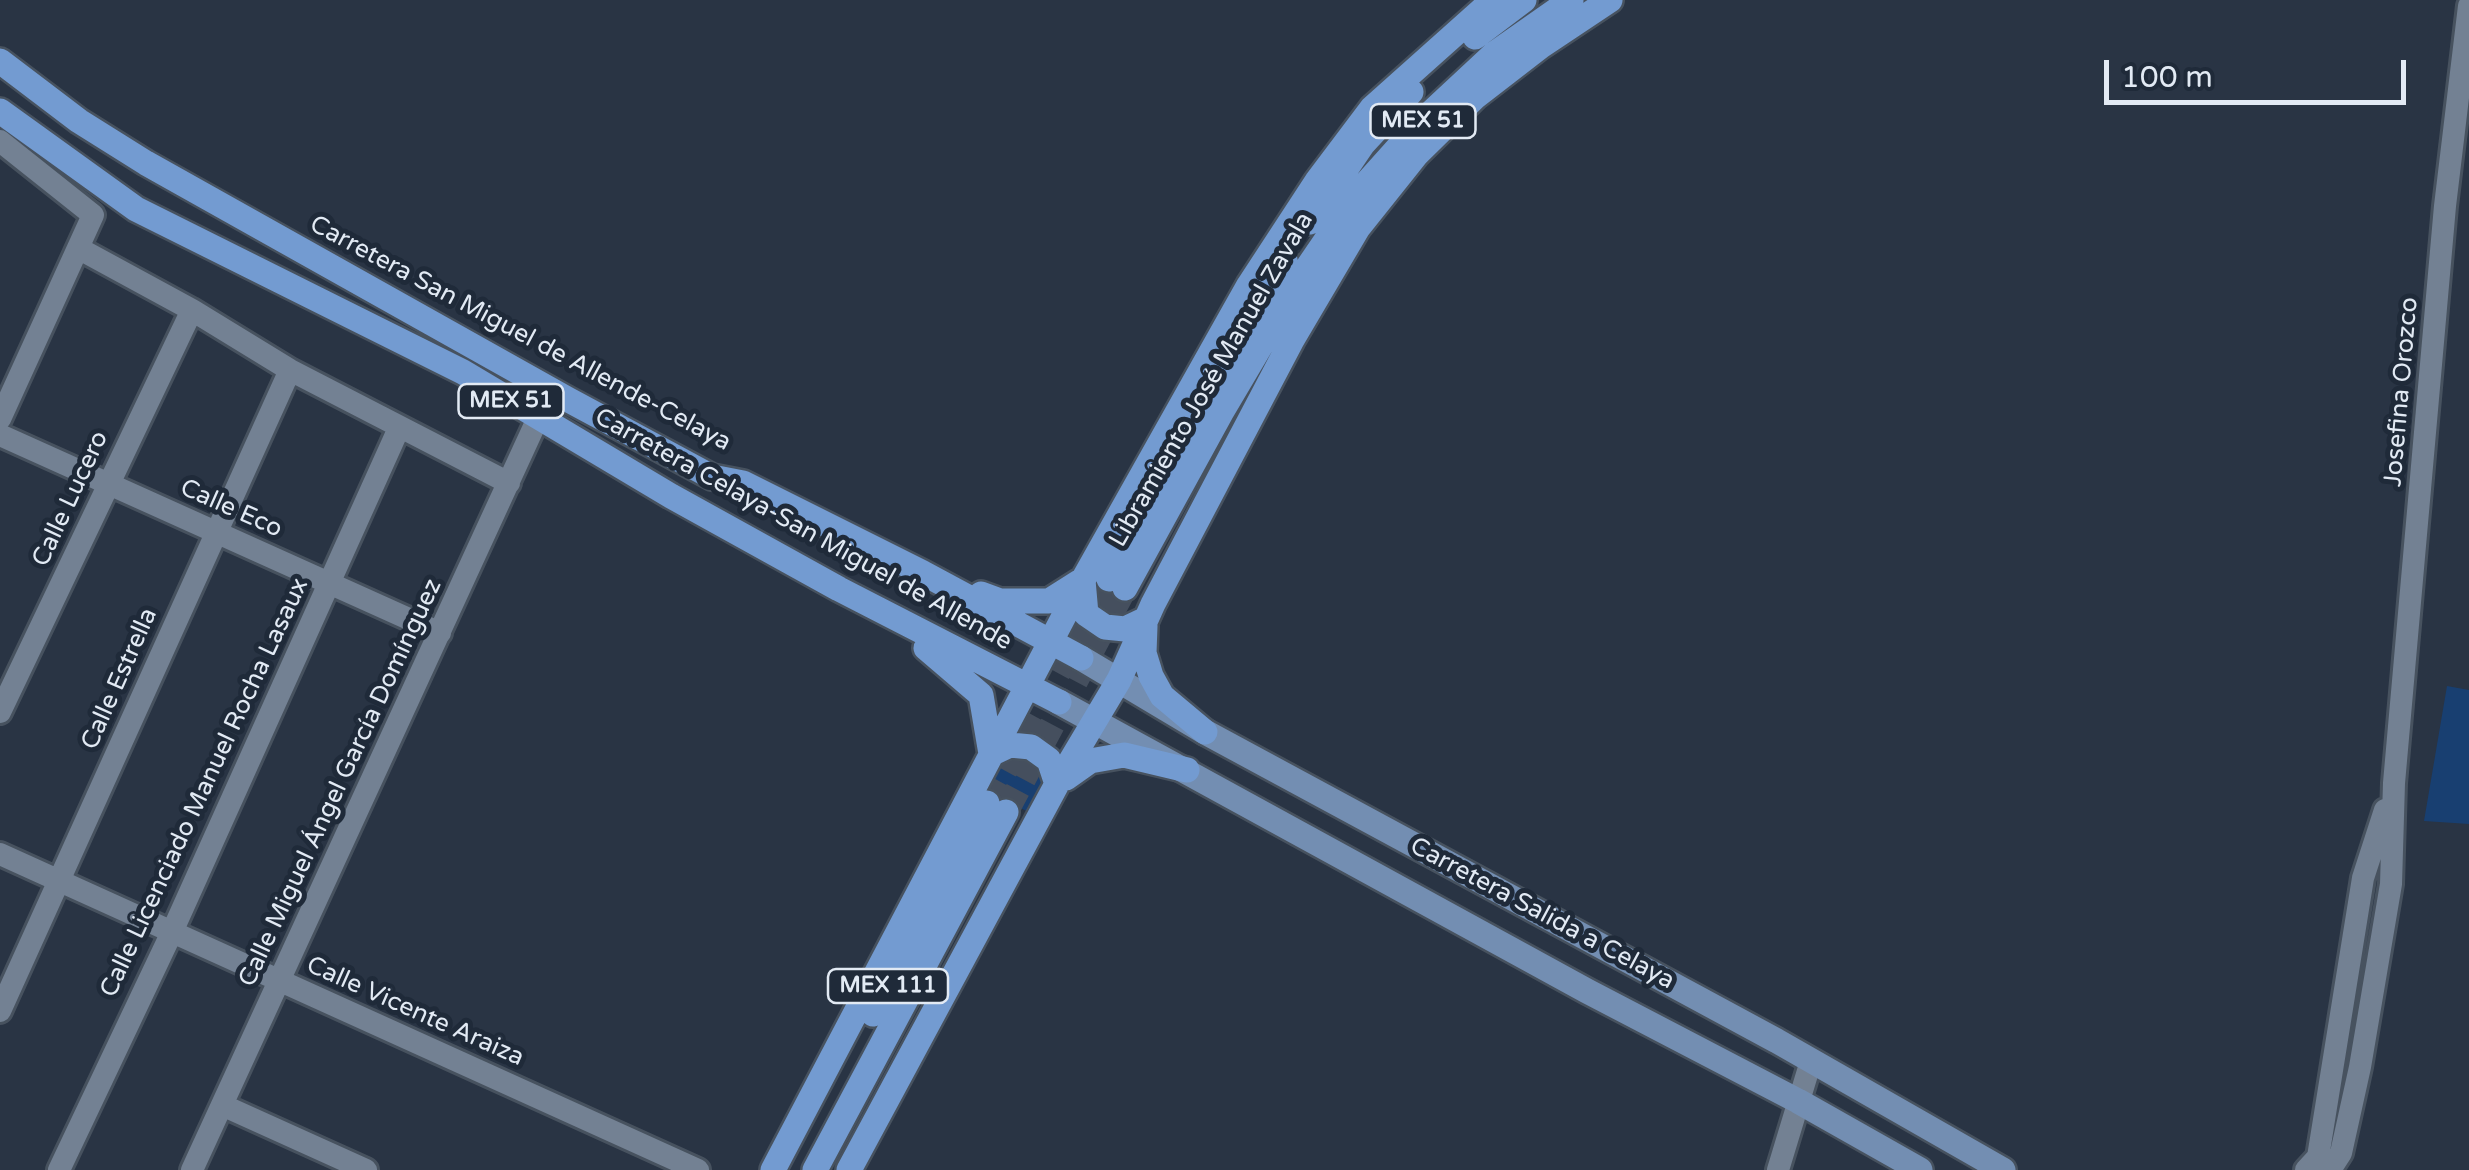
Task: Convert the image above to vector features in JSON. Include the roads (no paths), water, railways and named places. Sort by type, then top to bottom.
[{"type":"main road","points":[[1146,619],[1125,629],[1104,627],[1086,614],[1106,582],[1188,390],[1249,285],[1317,181],[1372,108],[1493,0]]},
{"type":"main road","name":"Libramiento José Manuel Zavala","points":[[1106,582],[1242,333],[1290,252],[1364,144],[1415,88],[1487,26],[1524,0]]},
{"type":"main road","name":"Libramiento José Manuel Zavala","points":[[1106,582],[1221,412],[1296,286],[1362,189],[1421,122],[1494,54],[1570,0]]},
{"type":"main road","points":[[848,1170],[1058,784],[1119,680],[1146,619],[1292,340],[1358,228],[1418,154],[1475,97],[1540,46],[1610,0]]},
{"type":"main road","name":"Carretera San Miguel de Allende-Celaya","points":[[0,61],[79,122],[146,163],[567,399],[712,477],[743,483],[1081,658]]},
{"type":"main road","name":"Carretera Celaya-San Miguel de Allende","points":[[0,111],[136,209],[463,372],[874,608],[1058,702]]},
{"type":"main road","points":[[923,574],[1000,601],[1049,601],[1106,582]]},
{"type":"main road","points":[[773,1170],[1050,642],[1106,582]]},
{"type":"main road","points":[[874,608],[981,694],[991,754]]},
{"type":"main road","points":[[1146,619],[1144,652],[1151,676],[1162,696],[1205,732]]},
{"type":"main road","name":"Carretera Salida a Celaya","points":[[1081,658],[1205,732],[1652,973],[2003,1170]]},
{"type":"main road","name":"Carretera Salida a Celaya","points":[[1058,702],[1798,1100],[1920,1170]]},
{"type":"main road","points":[[991,754],[1010,745],[1030,747],[1049,760],[1058,784]]},
{"type":"main road","points":[[1058,784],[1090,761],[1124,755],[1188,770]]},
{"type":"main road","name":"MEX 111","points":[[790,1170],[996,808],[815,1170]]},
{"type":"main road","points":[[1632,1014],[1652,973]]},
{"type":"street","name":"Josefina Orozco","points":[[2330,1170],[2341,1152],[2360,1067],[2391,884],[2394,784],[2444,206],[2469,6]]},
{"type":"street","points":[[0,142],[93,215],[0,419]]},
{"type":"street","points":[[78,248],[192,310],[290,370],[510,483]]},
{"type":"street","name":"Calle Lucero","points":[[0,712],[192,310]]},
{"type":"street","name":"Calle Estrella","points":[[0,1011],[290,370]]},
{"type":"street","name":"Calle Miguel Ángel García Domínguez","points":[[192,1170],[538,418]]},
{"type":"street","name":"Calle Licenciado Manuel Rocha Lasaux","points":[[59,1170],[172,932],[400,428]]},
{"type":"street","name":"Calle Eco","points":[[0,435],[440,633]]},
{"type":"street","name":"Josefina Orozco","points":[[2306,1170],[2318,1157],[2363,878],[2394,784]]},
{"type":"street","name":"Calle Vicente Araiza","points":[[0,854],[698,1170]]},
{"type":"street","points":[[1778,1170],[1812,1061]]},
{"type":"street","points":[[222,1105],[366,1170]]},
{"type":"tunnel","points":[[987,803],[1109,579]]},
{"type":"tunnel","points":[[1006,812],[1125,588]]}]
